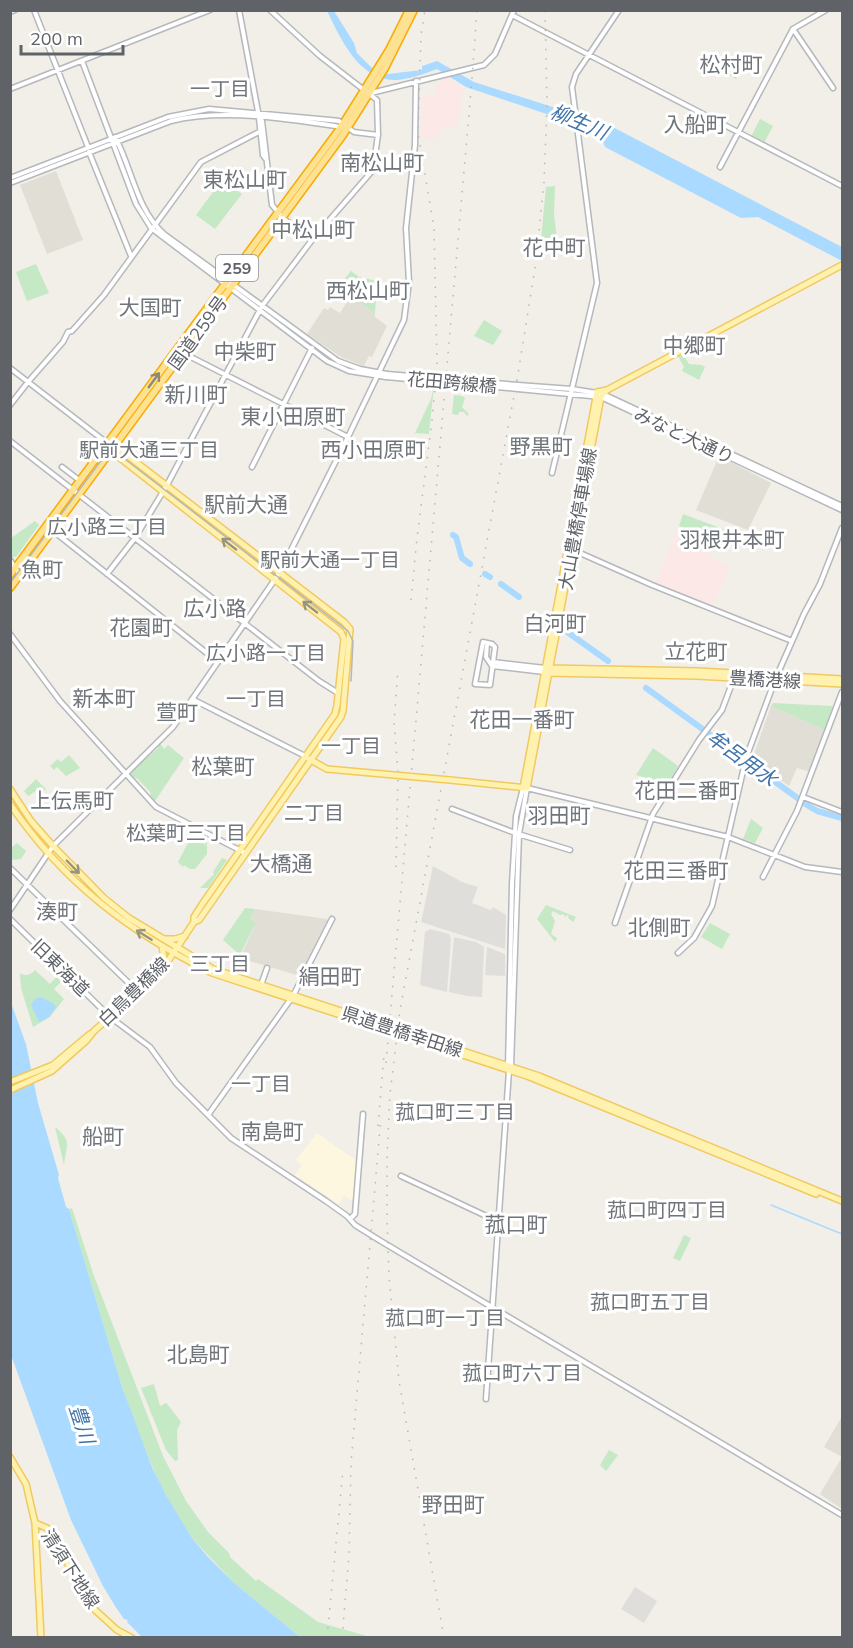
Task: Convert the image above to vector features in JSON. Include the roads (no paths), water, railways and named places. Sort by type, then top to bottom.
[{"type":"highway","name":"国道259号","points":[[382,67],[409,10]]},
{"type":"highway","name":"国道259号","points":[[10,575],[79,495],[183,353],[367,92],[414,10]]},
{"type":"highway","name":"国道259号","points":[[10,588],[80,480],[177,349],[229,285]]},
{"type":"main road","points":[[601,394],[843,265]]},
{"type":"main road","name":"大山豊橋停車場線","points":[[525,788],[601,394]]},
{"type":"main road","points":[[107,444],[343,635],[339,693],[335,714],[242,851],[199,920],[194,922],[174,954]]},
{"type":"main road","points":[[113,449],[167,485],[349,626],[342,714],[307,758]]},
{"type":"main road","name":"豊橋港線","points":[[547,670],[698,671],[843,684]]},
{"type":"main road","name":"豊橋港線","points":[[547,670],[734,678],[843,679]]},
{"type":"main road","points":[[307,758],[327,768],[525,788]]},
{"type":"main road","name":"県道豊橋幸田線","points":[[10,789],[31,821],[53,846],[114,907],[213,969],[292,998]]},
{"type":"main road","name":"県道豊橋幸田線","points":[[10,804],[48,853],[100,904],[125,924],[189,962],[212,973],[544,1078],[843,1203]]},
{"type":"main road","points":[[163,939],[185,936]]},
{"type":"main road","points":[[185,936],[190,955]]},
{"type":"main road","points":[[162,946],[166,964],[189,962]]},
{"type":"main road","name":"白鳥豊橋線","points":[[10,1090],[39,1075],[94,1031],[138,992],[174,954]]},
{"type":"main road","name":"白鳥豊橋線","points":[[10,1082],[39,1075]]},
{"type":"main road","name":"清須下地線","points":[[10,1457],[27,1484],[35,1523],[47,1528],[94,1609],[117,1630],[132,1638]]},
{"type":"main road","points":[[35,1523],[41,1638]]},
{"type":"street","points":[[10,12],[15,10]]},
{"type":"street","points":[[34,10],[131,256]]},
{"type":"street","points":[[10,89],[210,10]]},
{"type":"street","points":[[239,10],[262,124],[267,154],[265,158]]},
{"type":"street","points":[[107,574],[135,538],[167,485],[261,308],[312,240],[373,170],[378,135],[377,100],[320,56],[270,10]]},
{"type":"street","points":[[552,473],[597,283],[572,90],[574,77],[619,10]]},
{"type":"street","points":[[720,167],[793,29],[826,10]]},
{"type":"street","points":[[367,92],[481,67],[489,61],[513,13],[843,186]]},
{"type":"street","points":[[793,29],[833,88]]},
{"type":"street","points":[[82,61],[113,139],[152,226],[313,347],[338,361],[378,375]]},
{"type":"street","points":[[10,910],[53,846],[173,727],[280,572],[348,437],[404,320],[410,282],[406,228],[415,145],[416,81]]},
{"type":"street","points":[[10,183],[113,139],[186,117],[211,114],[259,115],[344,126],[354,132],[378,135]]},
{"type":"street","points":[[259,115],[259,132],[271,200],[280,216],[312,240]]},
{"type":"street","points":[[10,405],[63,342],[68,332],[72,331],[104,295],[152,226],[201,162],[259,132]]},
{"type":"street","points":[[10,178],[89,150]]},
{"type":"street","points":[[252,467],[313,347]]},
{"type":"street","points":[[177,349],[348,437]]},
{"type":"street","points":[[10,368],[107,444]]},
{"type":"street","name":"花田跨線橋","points":[[378,375],[518,387]]},
{"type":"street","name":"みなと大通り","points":[[518,387],[601,394],[843,508]]},
{"type":"street","points":[[10,441],[319,681],[339,693]]},
{"type":"street","points":[[62,467],[80,480]]},
{"type":"street","points":[[678,953],[694,938],[708,917],[716,892],[746,761],[776,678],[820,584],[843,528]]},
{"type":"street","points":[[50,529],[218,662]]},
{"type":"street","points":[[570,548],[652,585],[792,641]]},
{"type":"street","points":[[10,560],[20,575]]},
{"type":"street","points":[[343,635],[349,626]]},
{"type":"street","points":[[10,634],[60,700],[156,807],[242,851]]},
{"type":"street","points":[[483,642],[487,643],[495,647],[490,685],[475,684],[483,642]]},
{"type":"street","points":[[487,643],[485,653],[487,660],[493,663],[547,670]]},
{"type":"street","points":[[615,923],[651,818],[705,732],[722,710],[734,678]]},
{"type":"street","points":[[763,877],[802,800],[843,692]]},
{"type":"street","points":[[192,699],[307,758]]},
{"type":"street","points":[[486,1399],[509,1080],[517,834],[525,788],[728,837],[805,867],[843,872]]},
{"type":"street","points":[[802,800],[843,812]]},
{"type":"street","points":[[452,809],[517,834],[570,850]]},
{"type":"street","points":[[10,867],[138,992]]},
{"type":"street","name":"旧東海道","points":[[10,919],[110,1017],[150,1047],[176,1083],[235,1141],[350,1219],[362,1230],[843,1515]]},
{"type":"street","points":[[208,1115],[292,998],[332,920]]},
{"type":"street","points":[[261,985],[267,968]]},
{"type":"street","points":[[350,1219],[355,1214],[363,1114]]},
{"type":"street","points":[[401,1176],[499,1222]]},
{"type":"water","name":"柳生川","points":[[327,11],[334,11],[354,43],[357,53],[372,68],[388,74],[422,70],[422,66],[437,61],[474,82],[581,116],[605,126],[607,124],[842,247],[842,261],[758,217],[741,218],[605,147],[600,134],[582,126],[466,87],[437,69],[396,80],[372,74],[362,66],[345,45]]},
{"type":"water","points":[[41,997],[56,1007],[49,1017],[39,1022],[31,1005],[36,998]]},
{"type":"water","name":"豊川","points":[[10,1000],[26,1044],[38,1103],[66,1207],[69,1209],[122,1387],[152,1467],[192,1538],[208,1557],[233,1582],[300,1637],[142,1637],[115,1606],[71,1520],[11,1355]]},
{"type":"waterway","name":"牟呂用水","points":[[453,535],[456,537],[462,558],[470,564]]},
{"type":"waterway","name":"牟呂用水","points":[[485,574],[490,577]]},
{"type":"waterway","name":"牟呂用水","points":[[501,584],[519,597]]},
{"type":"waterway","name":"牟呂用水","points":[[563,629],[608,661]]},
{"type":"waterway","name":"牟呂用水","points":[[646,688],[807,805],[817,811],[842,818]]},
{"type":"waterway","points":[[771,1205],[842,1234]]},
{"type":"tram line","points":[[10,583],[100,462],[109,453],[117,453],[348,631],[353,641],[351,681]]},
{"type":"railway","points":[[411,600],[437,363],[434,228],[418,133],[421,35],[425,10]]},
{"type":"railway","points":[[386,1063],[477,10]]},
{"type":"railway","points":[[444,1638],[399,1381],[389,1276],[387,1216],[390,1094],[400,1010],[518,374],[536,262],[544,182],[547,105],[545,10]]},
{"type":"railway","points":[[396,867],[398,771],[394,723],[398,668]]},
{"type":"railway","points":[[378,1126],[384,1054]]},
{"type":"railway","points":[[342,1638],[349,1555],[351,1463],[381,1117]]},
{"type":"railway","points":[[327,1638],[343,1470]]},
{"type":"district","name":"松村町","points":[[731,65]]},
{"type":"district","name":"一丁目","points":[[220,89]]},
{"type":"district","name":"入船町","points":[[695,125]]},
{"type":"district","name":"南松山町","points":[[382,163]]},
{"type":"district","name":"東松山町","points":[[245,180]]},
{"type":"district","name":"中松山町","points":[[313,230]]},
{"type":"district","name":"花中町","points":[[554,248]]},
{"type":"district","name":"西松山町","points":[[368,291]]},
{"type":"district","name":"大国町","points":[[150,308]]},
{"type":"district","name":"中郷町","points":[[694,346]]},
{"type":"district","name":"中柴町","points":[[245,352]]},
{"type":"district","name":"新川町","points":[[196,395]]},
{"type":"district","name":"東小田原町","points":[[293,417]]},
{"type":"district","name":"野黒町","points":[[541,447]]},
{"type":"district","name":"駅前大通三丁目","points":[[149,450]]},
{"type":"district","name":"西小田原町","points":[[373,450]]},
{"type":"district","name":"駅前大通","points":[[246,505]]},
{"type":"district","name":"広小路三丁目","points":[[107,527]]},
{"type":"district","name":"羽根井本町","points":[[732,540]]},
{"type":"district","name":"駅前大通一丁目","points":[[330,560]]},
{"type":"district","name":"魚町","points":[[42,570]]},
{"type":"district","name":"広小路","points":[[215,609]]},
{"type":"district","name":"白河町","points":[[555,624]]},
{"type":"district","name":"花園町","points":[[141,628]]},
{"type":"district","name":"立花町","points":[[696,652]]},
{"type":"district","name":"広小路一丁目","points":[[266,653]]},
{"type":"district","name":"新本町","points":[[104,699]]},
{"type":"district","name":"一丁目","points":[[256,699]]},
{"type":"district","name":"萱町","points":[[177,713]]},
{"type":"district","name":"花田一番町","points":[[522,720]]},
{"type":"district","name":"一丁目","points":[[351,746]]},
{"type":"district","name":"松葉町","points":[[223,767]]},
{"type":"district","name":"花田二番町","points":[[687,791]]},
{"type":"district","name":"上伝馬町","points":[[72,801]]},
{"type":"district","name":"二丁目","points":[[314,813]]},
{"type":"district","name":"羽田町","points":[[559,816]]},
{"type":"district","name":"松葉町三丁目","points":[[186,833]]},
{"type":"district","name":"大橋通","points":[[281,864]]},
{"type":"district","name":"花田三番町","points":[[676,871]]},
{"type":"district","name":"湊町","points":[[57,912]]},
{"type":"district","name":"北側町","points":[[659,928]]},
{"type":"district","name":"三丁目","points":[[220,964]]},
{"type":"district","name":"絹田町","points":[[330,977]]},
{"type":"district","name":"一丁目","points":[[261,1084]]},
{"type":"district","name":"菰口町三丁目","points":[[455,1112]]},
{"type":"district","name":"南島町","points":[[272,1132]]},
{"type":"district","name":"船町","points":[[103,1137]]},
{"type":"district","name":"菰口町四丁目","points":[[667,1210]]},
{"type":"district","name":"菰口町","points":[[516,1225]]},
{"type":"district","name":"菰口町五丁目","points":[[650,1302]]},
{"type":"district","name":"菰口町一丁目","points":[[445,1318]]},
{"type":"district","name":"北島町","points":[[198,1355]]},
{"type":"district","name":"菰口町六丁目","points":[[522,1373]]},
{"type":"district","name":"野田町","points":[[453,1505]]}]
